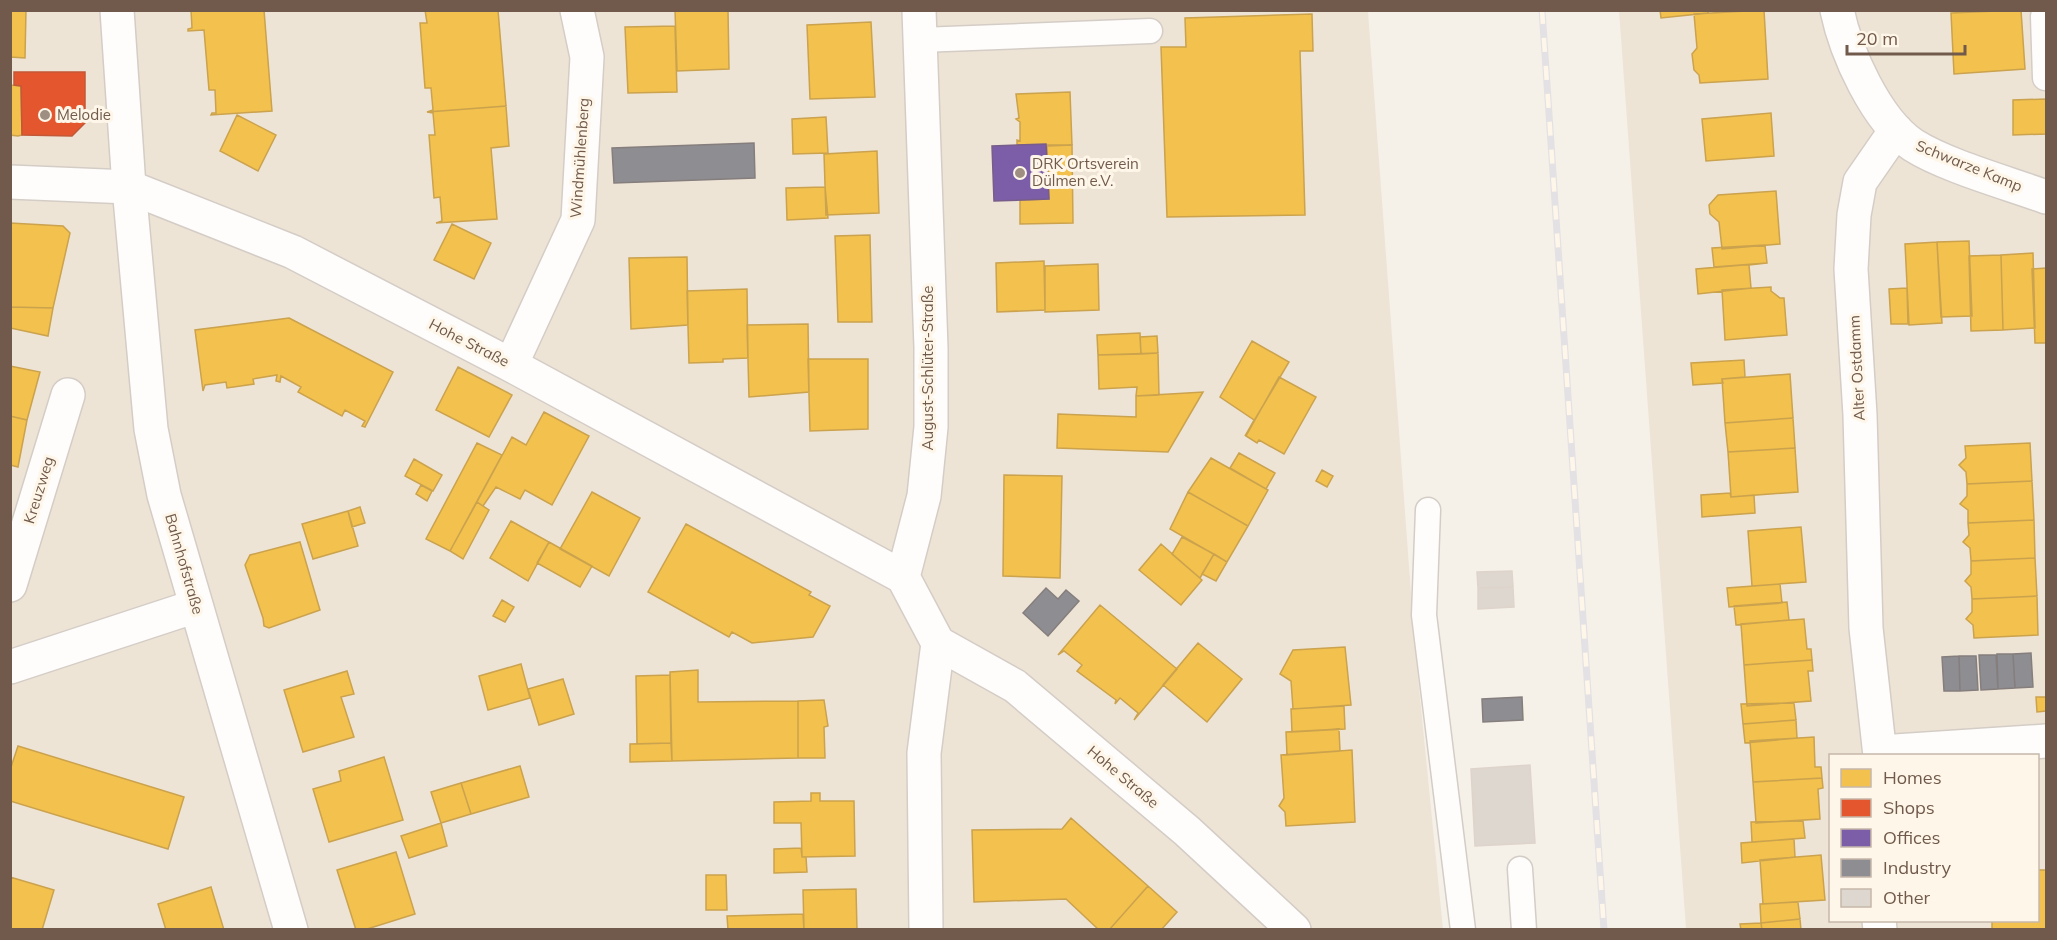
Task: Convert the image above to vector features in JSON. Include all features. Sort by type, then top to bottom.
[{"type":"street","points":[[117,10],[129,187]]},
{"type":"street","name":"Windmühlenberg","points":[[512,365],[578,220],[587,57],[576,10]]},
{"type":"street","points":[[1837,10],[1841,32],[1861,80],[1896,130]]},
{"type":"street","name":"August-Schlüter-Straße","points":[[903,577],[924,496],[931,427],[931,348],[920,26]]},
{"type":"street","name":"Schwarze Kamp","points":[[1896,130],[1913,144],[1934,155],[2046,197]]},
{"type":"street","name":"Alter Ostdamm","points":[[1896,130],[1860,182],[1854,215],[1851,269],[1860,415],[1866,628],[1880,754],[2046,741]]},
{"type":"street","name":"Hohe Straße","points":[[10,183],[129,187],[293,252],[512,365],[903,577]]},
{"type":"street","name":"Bahnhofstraße","points":[[129,187],[151,429],[164,495],[291,930]]},
{"type":"street","name":"Kreuzweg","points":[[10,585],[68,395]]},
{"type":"street","points":[[903,577],[938,642],[924,753],[926,930]]},
{"type":"street","points":[[10,667],[196,606]]},
{"type":"street","name":"Hohe Straße","points":[[938,642],[1015,686],[1187,831],[1294,930]]},
{"type":"lane","points":[[2045,78],[2043,16],[2046,10]]},
{"type":"lane","points":[[920,26],[1150,31]]},
{"type":"lane","points":[[1428,510],[1424,615],[1463,930]]},
{"type":"lane","points":[[1520,869],[1524,930]]},
{"type":"shaded area","points":[[10,11],[1368,11],[1415,647],[1443,929],[11,929]]},
{"type":"shaded area","points":[[1619,11],[2046,11],[2046,929],[1686,929]]},
{"type":"building: Homes","points":[[10,10],[26,10],[25,58],[10,57]]},
{"type":"building: Homes","points":[[191,10],[264,10],[272,111],[211,115],[216,113],[215,90],[209,90],[204,30],[188,31],[192,28]]},
{"type":"building: Homes","points":[[425,10],[498,10],[506,106],[427,112],[433,110],[431,88],[425,88],[420,23],[427,23]]},
{"type":"building: Homes","points":[[675,10],[728,10],[729,69],[677,71]]},
{"type":"building: Homes","points":[[1660,10],[1708,10],[1708,13],[1661,18]]},
{"type":"building: Homes","points":[[1764,10],[1768,79],[1700,83],[1699,75],[1694,70],[1692,54],[1697,48],[1694,14]]},
{"type":"building: Homes","points":[[2021,10],[2025,69],[1954,74],[1951,13]]},
{"type":"building: Homes","points":[[1312,14],[1313,51],[1300,51],[1305,215],[1167,217],[1161,47],[1186,47],[1185,18]]},
{"type":"building: Homes","points":[[871,22],[875,97],[810,99],[807,25]]},
{"type":"building: Homes","points":[[675,26],[677,92],[628,93],[625,27]]},
{"type":"building: Homes","points":[[10,85],[21,86],[22,135],[18,136],[10,135]]},
{"type":"building: Homes","points":[[1070,92],[1072,145],[1017,145],[1017,140],[1020,141],[1020,122],[1016,119],[1019,118],[1016,94]]},
{"type":"building: Homes","points":[[2046,99],[2046,134],[2013,135],[2013,100]]},
{"type":"building: Homes","points":[[506,106],[509,146],[491,148],[497,219],[436,223],[442,221],[440,197],[434,198],[429,135],[435,135],[433,113],[427,112]]},
{"type":"building: Homes","points":[[1771,113],[1774,156],[1706,161],[1702,119]]},
{"type":"building: Homes","points":[[237,115],[276,135],[258,171],[220,151]]},
{"type":"building: Homes","points":[[826,117],[828,153],[793,154],[792,119]]},
{"type":"building: Homes","points":[[1072,145],[1073,223],[1020,224],[1020,200],[1049,199],[1047,146]]},
{"type":"building: Homes","points":[[877,151],[879,213],[826,215],[824,154]]},
{"type":"building: Homes","points":[[825,187],[828,218],[787,220],[786,188]]},
{"type":"building: Homes","points":[[1776,191],[1780,244],[1722,249],[1719,222],[1710,214],[1709,205],[1718,195]]},
{"type":"building: Homes","points":[[10,223],[63,226],[70,233],[53,308],[10,307]]},
{"type":"building: Homes","points":[[452,224],[491,243],[474,279],[434,260]]},
{"type":"building: Homes","points":[[870,235],[872,322],[838,322],[835,236]]},
{"type":"building: Homes","points":[[1969,241],[1972,316],[1941,317],[1937,242]]},
{"type":"building: Homes","points":[[1937,242],[1942,323],[1909,325],[1905,244]]},
{"type":"building: Homes","points":[[1765,245],[1767,263],[1714,267],[1712,248]]},
{"type":"building: Homes","points":[[2033,253],[2035,328],[2003,330],[2001,255]]},
{"type":"building: Homes","points":[[2001,255],[2003,330],[1971,331],[1969,256]]},
{"type":"building: Homes","points":[[687,257],[688,325],[631,329],[629,258]]},
{"type":"building: Homes","points":[[1044,261],[1045,310],[997,312],[996,263]]},
{"type":"building: Homes","points":[[1767,263],[1749,265],[1751,288],[1698,294],[1696,269]]},
{"type":"building: Homes","points":[[1098,264],[1099,310],[1045,312],[1045,266]]},
{"type":"building: Homes","points":[[2046,268],[2046,343],[2035,343],[2032,269]]},
{"type":"building: Homes","points":[[1771,287],[1771,291],[1780,298],[1784,298],[1787,335],[1725,340],[1722,290]]},
{"type":"building: Homes","points":[[1907,288],[1908,324],[1891,324],[1889,289]]},
{"type":"building: Homes","points":[[747,289],[748,358],[723,359],[723,362],[689,363],[687,291]]},
{"type":"building: Homes","points":[[10,307],[53,308],[48,336],[10,328]]},
{"type":"building: Homes","points":[[289,318],[393,372],[365,427],[362,426],[365,421],[345,410],[342,416],[298,392],[301,387],[281,376],[280,382],[276,381],[277,375],[253,379],[254,384],[227,388],[226,382],[205,385],[203,391],[195,330]]},
{"type":"building: Homes","points":[[808,324],[809,392],[749,397],[747,325]]},
{"type":"building: Homes","points":[[1140,333],[1141,354],[1098,355],[1097,335]]},
{"type":"building: Homes","points":[[1157,336],[1158,353],[1141,354],[1140,337]]},
{"type":"building: Homes","points":[[1252,341],[1289,362],[1245,436],[1254,420],[1220,397]]},
{"type":"building: Homes","points":[[1158,353],[1159,395],[1136,396],[1137,387],[1099,389],[1098,355]]},
{"type":"building: Homes","points":[[808,359],[868,359],[868,429],[810,431]]},
{"type":"building: Homes","points":[[1744,360],[1745,377],[1722,379],[1723,383],[1693,385],[1691,363]]},
{"type":"building: Homes","points":[[10,366],[40,372],[27,420],[10,416]]},
{"type":"building: Homes","points":[[458,367],[512,395],[489,437],[436,410]]},
{"type":"building: Homes","points":[[1790,374],[1793,418],[1725,423],[1722,379]]},
{"type":"building: Homes","points":[[1279,377],[1316,397],[1284,454],[1259,440],[1257,443],[1246,436]]},
{"type":"building: Homes","points":[[1203,392],[1168,452],[1057,448],[1058,414],[1136,417],[1136,396]]},
{"type":"building: Homes","points":[[544,412],[589,436],[552,505],[525,490],[520,499],[496,487],[483,506],[477,502],[512,437],[526,445]]},
{"type":"building: Homes","points":[[10,416],[27,420],[18,467],[10,465]]},
{"type":"building: Homes","points":[[1793,418],[1795,448],[1728,452],[1725,423]]},
{"type":"building: Homes","points":[[477,443],[502,455],[450,551],[426,539]]},
{"type":"building: Homes","points":[[2030,443],[2032,481],[1967,484],[1966,472],[1959,465],[1966,458],[1965,446]]},
{"type":"building: Homes","points":[[1795,448],[1798,492],[1731,497],[1728,452]]},
{"type":"building: Homes","points":[[1239,453],[1275,473],[1266,489],[1230,468]]},
{"type":"building: Homes","points":[[1211,458],[1268,490],[1248,526],[1188,492]]},
{"type":"building: Homes","points":[[414,459],[442,475],[433,491],[405,476]]},
{"type":"building: Homes","points":[[1322,470],[1333,476],[1327,487],[1316,481]]},
{"type":"building: Homes","points":[[1004,475],[1062,476],[1060,578],[1003,576]]},
{"type":"building: Homes","points":[[2032,481],[2034,520],[1968,523],[1968,510],[1960,504],[1967,496],[1967,484]]},
{"type":"building: Homes","points":[[421,485],[432,491],[427,501],[416,494]]},
{"type":"building: Homes","points":[[592,492],[640,518],[609,576],[560,549]]},
{"type":"building: Homes","points":[[1188,492],[1248,526],[1227,562],[1170,529]]},
{"type":"building: Homes","points":[[1730,493],[1731,497],[1754,495],[1755,513],[1702,517],[1701,495]]},
{"type":"building: Homes","points":[[477,502],[489,510],[463,559],[450,551]]},
{"type":"building: Homes","points":[[360,507],[365,523],[352,527],[348,511]]},
{"type":"building: Homes","points":[[348,511],[358,546],[313,559],[302,524]]},
{"type":"building: Homes","points":[[2034,520],[2035,558],[1971,561],[1970,548],[1963,542],[1969,535],[1968,523]]},
{"type":"building: Homes","points":[[511,521],[549,542],[528,581],[490,558]]},
{"type":"building: Homes","points":[[686,524],[811,592],[809,595],[830,606],[813,637],[752,643],[732,632],[729,637],[648,592]]},
{"type":"building: Homes","points":[[1801,527],[1806,582],[1752,586],[1748,531]]},
{"type":"building: Homes","points":[[1182,537],[1214,554],[1200,578],[1172,554]]},
{"type":"building: Homes","points":[[300,542],[320,610],[269,628],[264,626],[245,565],[250,555]]},
{"type":"building: Homes","points":[[549,542],[592,566],[580,587],[537,563]]},
{"type":"building: Homes","points":[[1161,544],[1202,580],[1181,605],[1139,570]]},
{"type":"building: Homes","points":[[1214,554],[1227,562],[1216,581],[1202,574]]},
{"type":"building: Homes","points":[[2035,558],[2037,596],[1972,599],[1971,587],[1965,581],[1971,574],[1971,561]]},
{"type":"building: Homes","points":[[1780,584],[1782,603],[1729,607],[1727,588]]},
{"type":"building: Homes","points":[[2037,596],[2038,635],[1974,638],[1973,625],[1966,619],[1972,612],[1972,599]]},
{"type":"building: Homes","points":[[502,600],[514,607],[505,622],[493,616]]},
{"type":"building: Homes","points":[[1787,602],[1789,620],[1736,625],[1734,606]]},
{"type":"building: Homes","points":[[1100,605],[1177,669],[1134,720],[1138,713],[1120,698],[1115,704],[1116,700],[1077,671],[1082,665],[1064,651],[1058,655]]},
{"type":"building: Homes","points":[[1804,619],[1807,649],[1811,649],[1812,660],[1744,665],[1741,624]]},
{"type":"building: Homes","points":[[1198,643],[1242,679],[1207,722],[1163,685]]},
{"type":"building: Homes","points":[[1345,647],[1351,705],[1293,709],[1291,681],[1280,674],[1293,650]]},
{"type":"building: Homes","points":[[1812,660],[1813,671],[1808,671],[1811,701],[1747,706],[1744,665]]},
{"type":"building: Homes","points":[[521,664],[530,698],[488,710],[479,676]]},
{"type":"building: Homes","points":[[698,670],[698,702],[798,701],[798,758],[672,761],[670,672]]},
{"type":"building: Homes","points":[[347,671],[354,694],[341,697],[354,737],[303,752],[284,690]]},
{"type":"building: Homes","points":[[670,675],[671,743],[637,744],[636,676]]},
{"type":"building: Homes","points":[[563,679],[574,714],[539,725],[528,689]]},
{"type":"building: Homes","points":[[2036,697],[2046,697],[2046,711],[2037,712]]},
{"type":"building: Homes","points":[[824,700],[828,726],[824,727],[825,758],[798,758],[798,701]]},
{"type":"building: Homes","points":[[1794,703],[1796,720],[1743,724],[1741,704]]},
{"type":"building: Homes","points":[[1344,706],[1345,729],[1292,732],[1291,709]]},
{"type":"building: Homes","points":[[1796,720],[1797,738],[1745,743],[1743,724]]},
{"type":"building: Homes","points":[[1339,729],[1340,751],[1287,755],[1286,732]]},
{"type":"building: Homes","points":[[1814,737],[1815,767],[1821,767],[1822,778],[1753,782],[1750,741]]},
{"type":"building: Homes","points":[[671,743],[672,761],[630,762],[630,744]]},
{"type":"building: Homes","points":[[18,746],[184,797],[168,849],[10,801],[10,770]]},
{"type":"building: Homes","points":[[1352,750],[1355,822],[1286,826],[1285,812],[1279,806],[1284,798],[1281,755]]},
{"type":"building: Homes","points":[[384,757],[403,820],[329,842],[313,789],[341,781],[339,771]]},
{"type":"building: Homes","points":[[520,766],[529,797],[471,814],[461,783]]},
{"type":"building: Homes","points":[[1822,778],[1823,788],[1818,789],[1820,819],[1756,823],[1753,782]]},
{"type":"building: Homes","points":[[461,783],[471,814],[441,823],[431,792]]},
{"type":"building: Homes","points":[[811,793],[820,793],[820,801],[854,801],[855,856],[802,857],[801,823],[774,823],[774,802],[811,801]]},
{"type":"building: Homes","points":[[1071,818],[1148,886],[1109,930],[1099,930],[1066,899],[974,902],[972,830],[1062,829]]},
{"type":"building: Homes","points":[[1803,821],[1805,838],[1752,842],[1751,822]]},
{"type":"building: Homes","points":[[441,823],[447,846],[409,858],[401,836]]},
{"type":"building: Homes","points":[[1794,839],[1795,857],[1742,863],[1741,843]]},
{"type":"building: Homes","points":[[801,848],[802,857],[806,857],[807,872],[774,873],[774,849]]},
{"type":"building: Homes","points":[[396,852],[415,914],[364,930],[356,930],[337,870]]},
{"type":"building: Homes","points":[[1821,855],[1825,900],[1763,904],[1760,860]]},
{"type":"building: Homes","points":[[2039,870],[2046,870],[2046,930],[1992,930],[1992,922],[2039,922]]},
{"type":"building: Homes","points":[[706,875],[726,875],[727,910],[706,910]]},
{"type":"building: Homes","points":[[10,877],[54,890],[42,930],[10,930]]},
{"type":"building: Homes","points":[[1148,886],[1177,912],[1161,930],[1109,930]]},
{"type":"building: Homes","points":[[211,887],[224,930],[166,930],[158,904]]},
{"type":"building: Homes","points":[[856,889],[857,930],[804,930],[803,890]]},
{"type":"building: Homes","points":[[1798,902],[1800,919],[1761,923],[1760,904]]},
{"type":"building: Homes","points":[[803,914],[804,930],[728,930],[727,916]]},
{"type":"building: Homes","points":[[1800,919],[1801,930],[1762,930],[1761,923]]},
{"type":"building: Homes","points":[[1761,923],[1762,930],[1741,930],[1740,924]]},
{"type":"building: Shops","points":[[14,72],[85,72],[85,123],[72,136],[22,135],[21,86],[14,85]]},
{"type":"building: Offices","name":"DRK Ortsverein Dülmen e.V.","points":[[1046,144],[1049,199],[994,201],[992,146]]},
{"type":"building: Industry","points":[[754,143],[755,178],[614,183],[612,148]]},
{"type":"building: Industry","points":[[1046,588],[1058,599],[1066,590],[1079,601],[1048,636],[1023,613]]},
{"type":"building: Industry","points":[[2031,653],[2033,687],[2015,688],[2013,654]]},
{"type":"building: Industry","points":[[1997,654],[2013,654],[2015,688],[1998,689]]},
{"type":"building: Industry","points":[[1979,655],[1996,655],[1998,689],[1981,690]]},
{"type":"building: Industry","points":[[1959,656],[1976,656],[1978,690],[1960,691]]},
{"type":"building: Industry","points":[[1959,656],[1960,691],[1944,691],[1942,657]]},
{"type":"building: Industry","points":[[1522,697],[1523,720],[1483,722],[1482,699]]},
{"type":"building: Other","points":[[1512,571],[1513,587],[1478,588],[1477,572]]},
{"type":"building: Other","points":[[1513,587],[1514,607],[1478,609],[1478,588]]},
{"type":"building: Other","points":[[1530,765],[1535,843],[1475,846],[1471,769]]},
{"type":"railway","points":[[1542,10],[1604,930]]},
{"type":"place","name":"Melodie","points":[[45,115]]},
{"type":"place","name":"DRK Ortsverein Dülmen e.V.","points":[[1020,173]]}]
